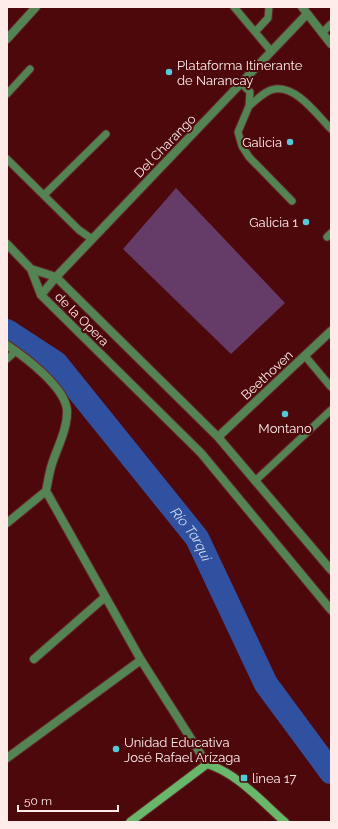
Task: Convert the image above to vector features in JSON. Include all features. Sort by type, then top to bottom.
[{"type":"street","points":[[7,39],[36,7]]},
{"type":"street","points":[[305,10],[331,44]]},
{"type":"street","name":"Del Charango","points":[[41,295],[56,277],[271,51],[305,10]]},
{"type":"street","points":[[7,244],[31,269]]},
{"type":"street","name":"de la Opera","points":[[31,269],[56,277],[218,437],[331,570]]},
{"type":"street","name":"de la Opera","points":[[31,269],[41,295],[201,453],[331,610]]},
{"type":"street","name":"Beethoven","points":[[218,437],[331,331]]},
{"type":"street","points":[[7,345],[46,377],[62,396],[66,410],[64,426],[51,466],[46,491],[7,523]]},
{"type":"street","points":[[46,491],[141,660],[207,764],[220,768],[230,774],[285,822]]},
{"type":"street","points":[[34,659],[105,597]]},
{"type":"street","points":[[7,758],[141,660]]},
{"type":"street","points":[[130,822],[207,764]]},
{"type":"lane","points":[[234,7],[271,51]]},
{"type":"lane","points":[[255,32],[268,18],[269,7]]},
{"type":"lane","points":[[322,33],[331,24]]},
{"type":"lane","points":[[7,94],[30,69]]},
{"type":"lane","points":[[241,83],[250,92],[249,106],[238,132],[242,146],[249,157],[292,201]]},
{"type":"lane","points":[[249,106],[266,92],[275,89],[285,90],[297,95],[331,129]]},
{"type":"lane","points":[[44,195],[106,134]]},
{"type":"lane","points":[[7,159],[79,230],[92,239]]},
{"type":"lane","points":[[7,359],[16,351]]},
{"type":"lane","points":[[305,356],[331,387]]},
{"type":"lane","points":[[255,481],[331,410]]},
{"type":"shaded area","points":[[176,188],[285,303],[231,354],[123,249]]},
{"type":"waterway","name":"Río Tarqui","points":[[7,331],[56,363],[197,538],[266,684],[331,772]]},
{"type":"place","name":"Plataforma Itinerante de Narancay","points":[[169,72]]},
{"type":"place","name":"Galicia","points":[[290,142]]},
{"type":"place","name":"Galicia 1","points":[[306,222]]},
{"type":"place","name":"Montano","points":[[285,414]]},
{"type":"place","name":"Unidad Educativa José Rafael Arízaga","points":[[116,749]]},
{"type":"place","name":"linea 17","points":[[244,778]]}]
